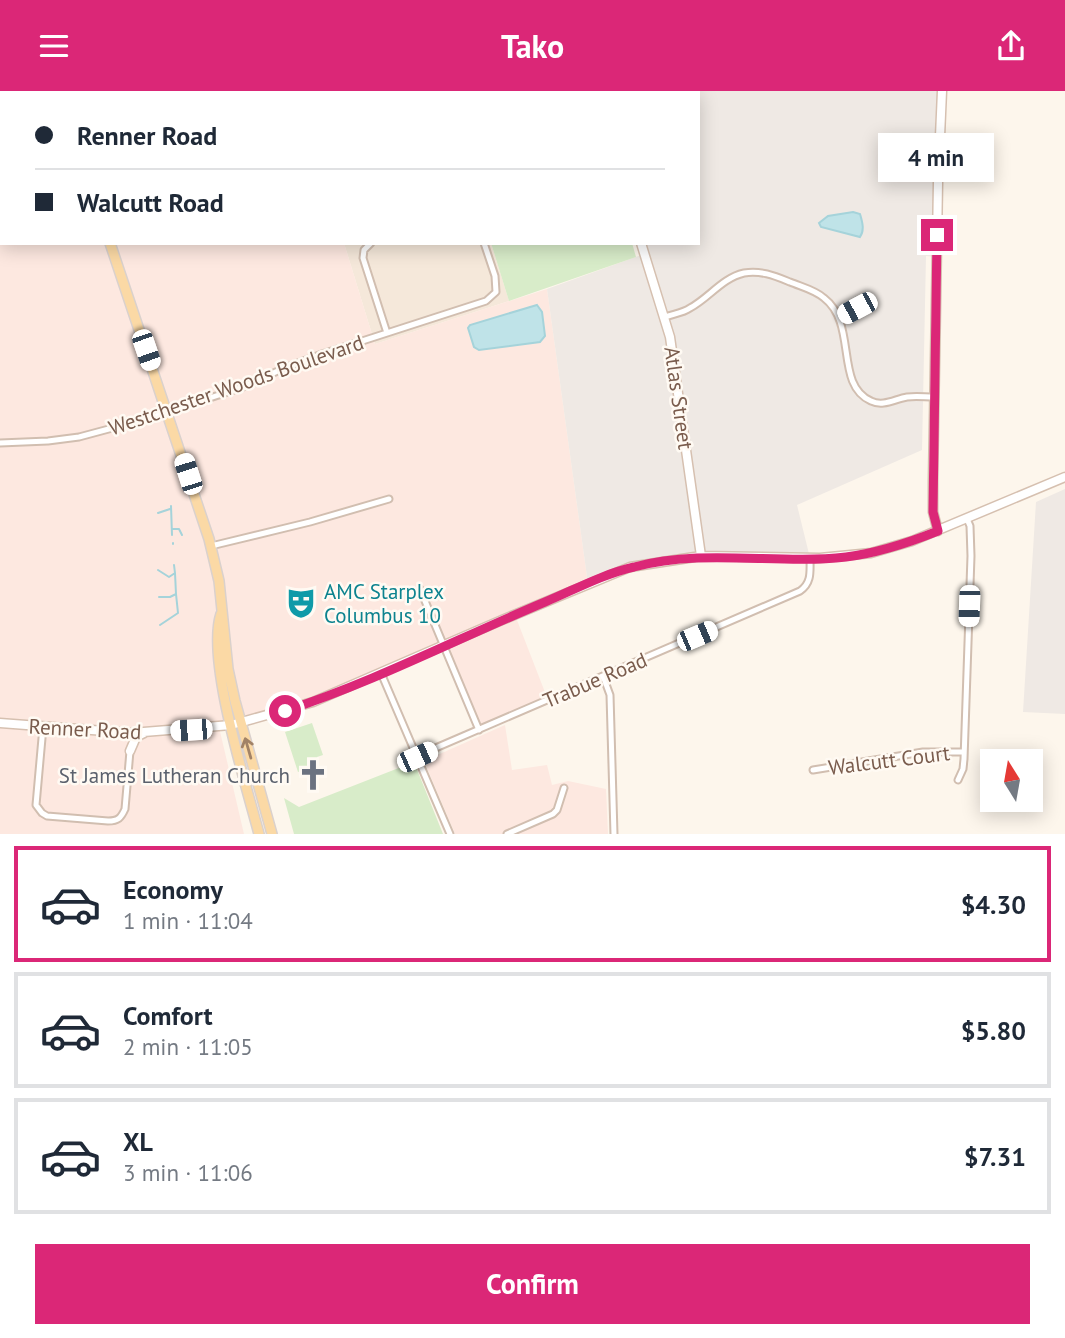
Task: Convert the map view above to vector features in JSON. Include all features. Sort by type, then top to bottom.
[{"type":"main road","points":[[938,531],[933,512],[934,397],[942,91]]},
{"type":"main road","points":[[111,245],[211,546],[219,581],[221,612],[218,646],[221,675],[272,834]]},
{"type":"main road","name":"Atlas Street","points":[[642,245],[665,317],[674,363],[701,556]]},
{"type":"main road","points":[[810,558],[871,553],[912,541],[1065,477]]},
{"type":"main road","name":"Renner Road","points":[[0,723],[119,733],[236,724],[313,702],[515,614],[630,568],[701,556],[810,558]]},
{"type":"main road","points":[[236,724],[259,834]]},
{"type":"main road","points":[[119,733],[126,738],[130,751]]},
{"type":"main road","points":[[130,751],[136,737],[144,733]]},
{"type":"street","points":[[369,245],[364,250],[363,258],[387,333]]},
{"type":"street","name":"Westchester Woods Boulevard","points":[[0,443],[79,437],[167,412],[243,387],[291,365],[493,298],[497,284],[485,245]]},
{"type":"street","points":[[665,317],[690,309],[735,276],[757,272],[768,274],[824,297],[840,317],[851,379],[862,396],[883,403],[908,397],[934,397]]},
{"type":"street","points":[[840,317],[862,305]]},
{"type":"street","points":[[211,546],[316,521],[389,499]]},
{"type":"street","points":[[958,780],[963,769],[971,556],[970,526],[967,519]]},
{"type":"street","name":"Trabue Road","points":[[417,757],[800,591],[810,579],[810,558]]},
{"type":"street","points":[[420,589],[479,730]]},
{"type":"street","points":[[381,673],[450,834]]},
{"type":"street","points":[[603,676],[610,695],[614,834]]},
{"type":"street","points":[[43,727],[36,805],[47,816],[108,821],[116,821],[122,817],[130,751]]},
{"type":"street","name":"Walcutt Court","points":[[813,770],[923,752],[964,751]]},
{"type":"street","points":[[507,834],[553,814],[557,810],[564,788]]},
{"type":"shaded area","points":[[700,91],[942,91],[936,257],[926,256],[922,450],[797,505],[810,558],[706,556],[646,564],[588,584],[547,289],[644,254],[642,245],[700,245]]},
{"type":"shaded area","points":[[0,245],[345,245],[375,344],[547,289],[588,584],[515,615],[548,700],[479,730],[444,646],[313,702],[219,727],[244,834],[0,834]]},
{"type":"shaded area","points":[[345,245],[492,245],[509,301],[375,344]]},
{"type":"shaded area","points":[[1065,489],[1065,714],[1023,712],[1036,502]]},
{"type":"shaded area","points":[[505,725],[512,770],[547,765],[552,785],[568,781],[606,789],[608,834],[455,834],[424,761]]},
{"type":"green space","points":[[492,245],[633,245],[636,257],[509,301]]},
{"type":"green space","points":[[312,723],[323,755],[317,757],[319,765],[298,772],[285,732]]},
{"type":"green space","points":[[414,762],[443,834],[294,834],[284,798],[299,807]]},
{"type":"water","points":[[853,212],[861,217],[863,228],[860,237],[821,227],[819,223],[828,216]]},
{"type":"water","points":[[537,305],[542,312],[545,336],[540,342],[479,350],[474,347],[468,328],[470,325]]},
{"type":"waterway","points":[[171,506],[172,535]]},
{"type":"waterway","points":[[158,513],[170,509]]},
{"type":"waterway","points":[[173,529],[179,529],[182,535]]},
{"type":"waterway","points":[[158,570],[169,577],[175,573],[174,565]]},
{"type":"waterway","points":[[159,597],[176,594],[175,573]]},
{"type":"waterway","points":[[160,625],[178,613],[176,594]]},
{"type":"place","name":"AMC Starplex Columbus 10","points":[[301,603]]},
{"type":"place","name":"St James Lutheran Church","points":[[313,775]]},
{"type":"route","points":[[285,711],[313,702],[603,577],[630,568],[673,559],[706,556],[845,557],[885,550],[938,531],[933,519],[937,235]]}]
